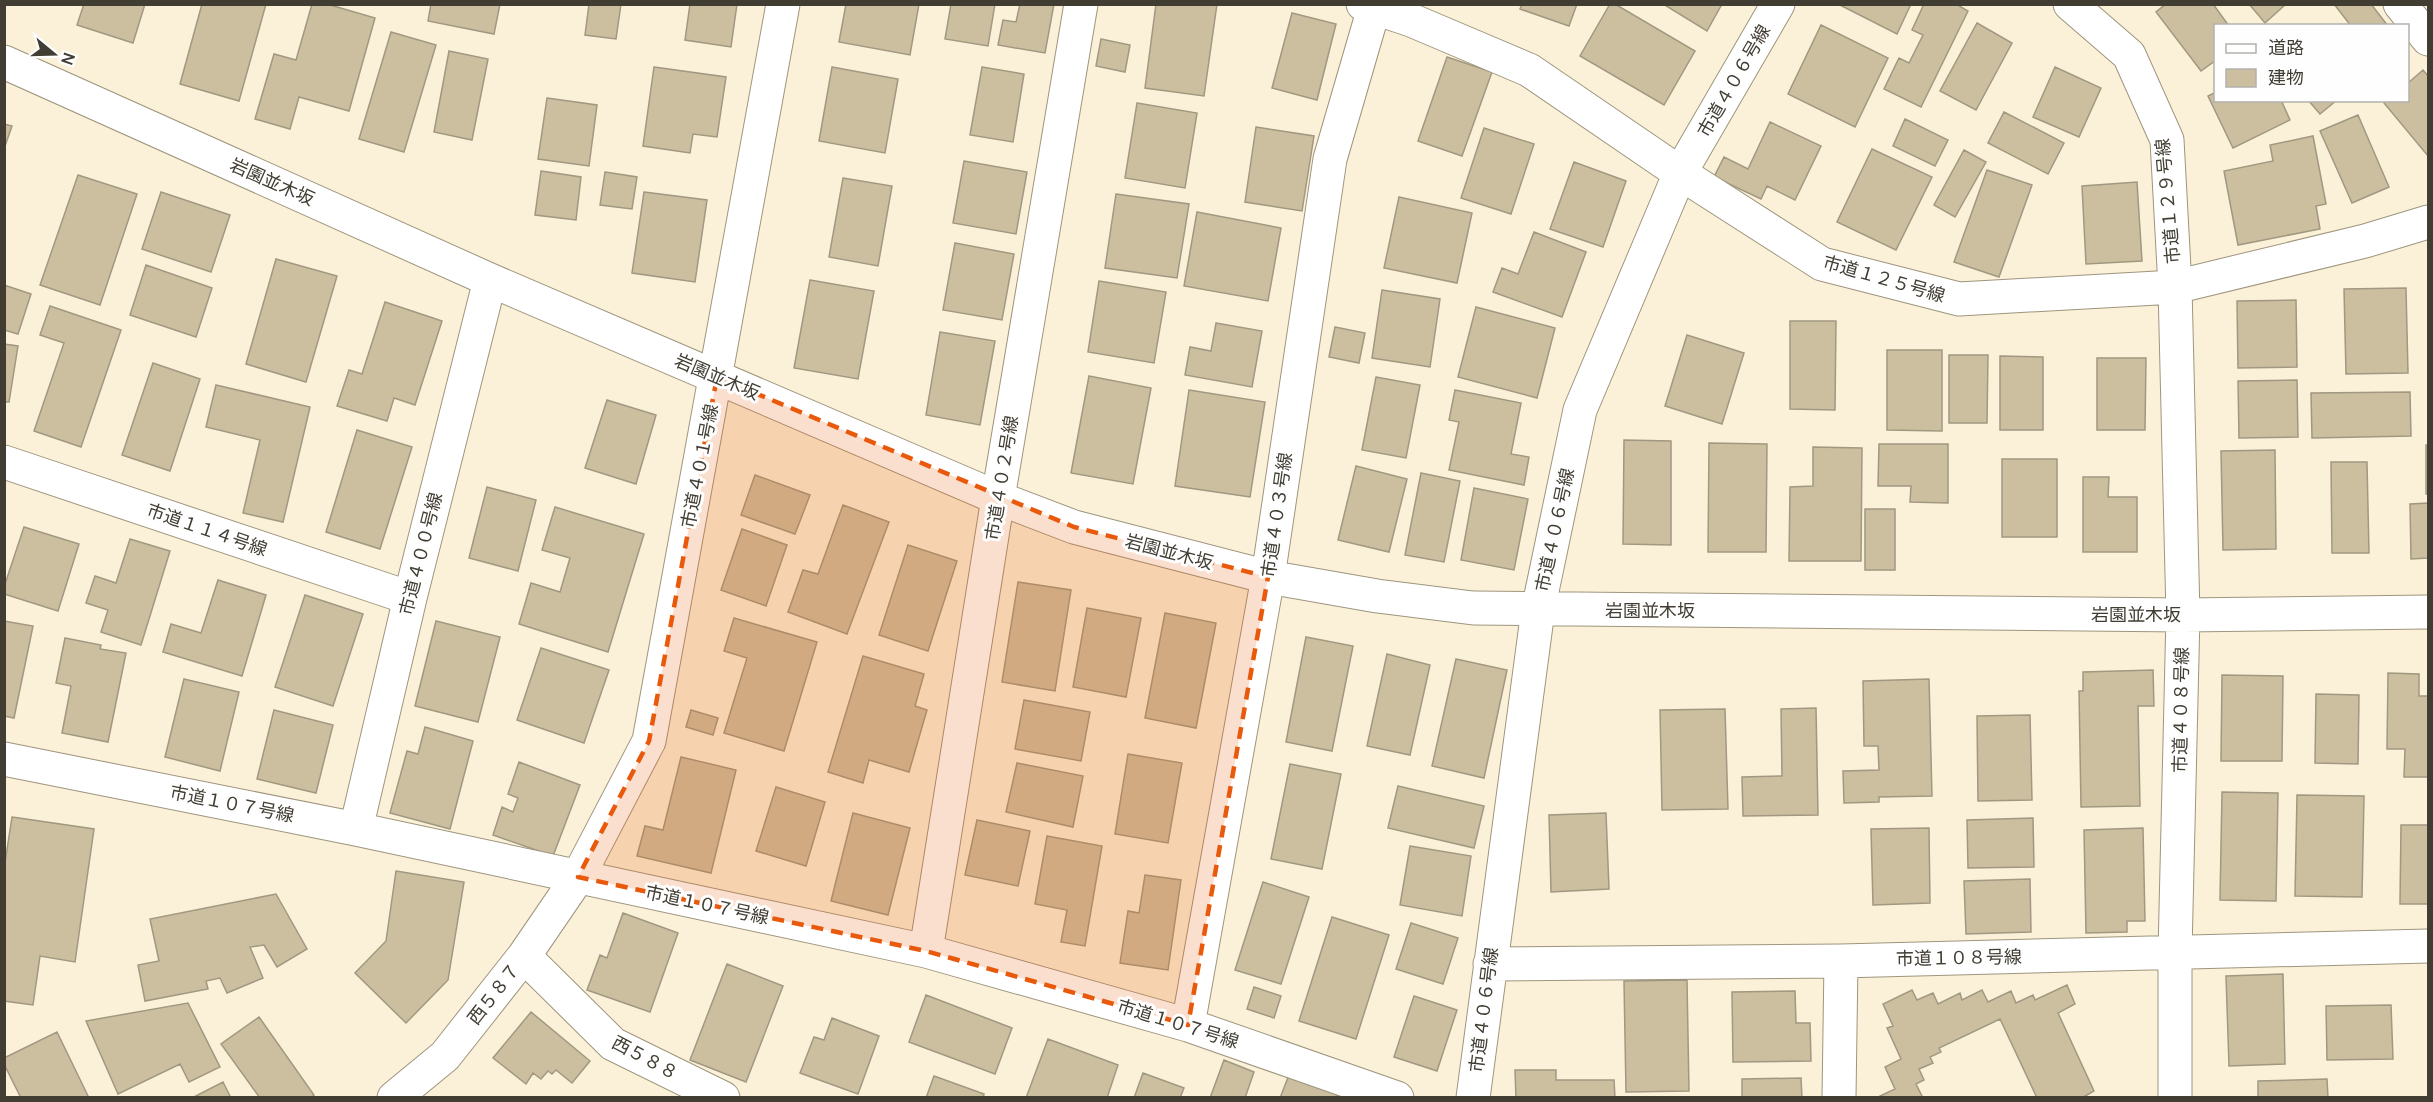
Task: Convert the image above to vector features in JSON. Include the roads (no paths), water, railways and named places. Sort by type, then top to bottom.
[{"type":"street","name":"市道４０１号線","points":[[578,877],[648,741],[717,377],[783,4]]},
{"type":"street","name":"市道４０２号線","points":[[926,951],[998,498],[1081,4]]},
{"type":"street","name":"市道４０６号線","points":[[1473,1098],[1538,610],[1580,410],[1680,172],[1778,4]]},
{"type":"street","name":"市道１２９号線","points":[[2070,4],[2129,55],[2167,140],[2175,287]]},
{"type":"street","points":[[2400,4],[2428,39]]},
{"type":"street","name":"市道１２５号線","points":[[1369,6],[1411,20],[1530,70],[1680,172],[1822,264],[1959,299],[2175,287],[2366,241],[2428,222]]},
{"type":"street","name":"市道４０３号線","points":[[1188,1025],[1268,577],[1330,159],[1369,6]]},
{"type":"street","name":"岩園並木坂","points":[[4,62],[490,280],[998,498],[1074,527],[1268,577],[1377,596],[1473,608],[1538,610],[2183,615],[2428,612]]},
{"type":"street","name":"市道４００号線","points":[[356,829],[410,598],[490,280]]},
{"type":"street","name":"市道４０８号線","points":[[2175,287],[2183,615],[2175,952],[2175,1098]]},
{"type":"street","name":"市道１１４号線","points":[[4,462],[410,598]]},
{"type":"street","name":"市道１０７号線","points":[[4,759],[356,829],[926,951],[1188,1025],[1397,1098]]},
{"type":"street","name":"西５８７","points":[[394,1098],[445,1056],[524,956],[578,877]]},
{"type":"street","name":"市道１０８号線","points":[[1490,964],[1841,961],[2428,946]]},
{"type":"street","name":"西５８８","points":[[524,956],[613,1044],[723,1098]]},
{"type":"street","points":[[1839,1098],[1841,961]]}]
